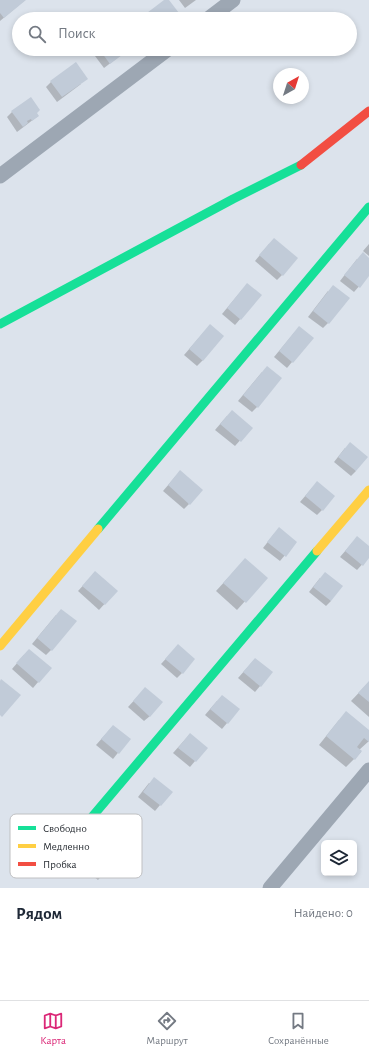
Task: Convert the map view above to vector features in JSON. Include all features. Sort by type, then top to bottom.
[{"type":"street","points":[[217,12],[233,0]]},
{"type":"street","points":[[0,176],[159,56]]},
{"type":"street","points":[[0,324],[233,199],[298,168],[368,115]]},
{"type":"street","points":[[0,646],[369,207]]},
{"type":"street","points":[[95,814],[369,490]]},
{"type":"street","points":[[270,888],[369,770]]},
{"type":"building","points":[[0,0],[26,0],[4,18],[0,13]]},
{"type":"building","points":[[164,0],[169,0],[178,12],[148,12]]},
{"type":"building","points":[[104,56],[121,56],[110,64]]},
{"type":"building","points":[[76,62],[88,79],[62,97],[50,81]]},
{"type":"building","points":[[31,97],[40,110],[37,113],[39,116],[32,121],[31,119],[27,121],[28,123],[23,127],[11,111]]},
{"type":"building","points":[[274,238],[298,258],[283,276],[259,255]]},
{"type":"building","points":[[363,252],[369,258],[369,276],[360,288],[344,275]]},
{"type":"building","points":[[247,283],[262,295],[241,320],[227,308]]},
{"type":"building","points":[[333,285],[350,298],[329,324],[313,311]]},
{"type":"building","points":[[210,324],[224,336],[203,361],[189,349]]},
{"type":"building","points":[[299,326],[314,338],[293,363],[279,351]]},
{"type":"building","points":[[267,366],[282,378],[258,408],[243,395]]},
{"type":"building","points":[[232,410],[253,428],[241,442],[220,424]]},
{"type":"building","points":[[350,442],[368,457],[356,471],[338,457]]},
{"type":"building","points":[[180,470],[203,490],[190,505],[168,485]]},
{"type":"building","points":[[317,481],[335,496],[323,511],[305,496]]},
{"type":"building","points":[[279,527],[297,542],[286,557],[267,542]]},
{"type":"building","points":[[357,536],[369,546],[369,558],[363,566],[345,551]]},
{"type":"building","points":[[245,558],[268,578],[246,603],[223,583]]},
{"type":"building","points":[[95,571],[118,591],[105,605],[82,586]]},
{"type":"building","points":[[325,572],[343,586],[331,601],[313,587]]},
{"type":"building","points":[[61,609],[77,621],[52,651],[37,638]]},
{"type":"building","points":[[178,644],[195,659],[183,674],[165,659]]},
{"type":"building","points":[[29,649],[52,668],[39,683],[16,663]]},
{"type":"building","points":[[255,658],[273,672],[261,687],[243,672]]},
{"type":"building","points":[[1,679],[21,695],[2,717],[0,715]]},
{"type":"building","points":[[369,681],[369,702],[358,693]]},
{"type":"building","points":[[145,687],[163,702],[150,717],[133,701]]},
{"type":"building","points":[[222,695],[240,709],[228,724],[210,709]]},
{"type":"building","points":[[346,711],[369,730],[369,742],[364,738],[357,747],[362,751],[355,760],[326,736]]},
{"type":"building","points":[[113,725],[131,739],[119,754],[101,739]]},
{"type":"building","points":[[190,733],[208,748],[196,762],[178,748]]},
{"type":"building","points":[[154,777],[173,792],[161,806],[143,792]]},
{"type":"traffic: fast","points":[[0,324],[233,199],[301,165]]},
{"type":"traffic: fast","points":[[98,529],[369,207]]},
{"type":"traffic: fast","points":[[94,814],[317,551]]},
{"type":"traffic: slow","points":[[317,551],[369,490]]},
{"type":"traffic: slow","points":[[0,646],[98,529]]},
{"type":"traffic: jam","points":[[301,165],[369,111]]}]
